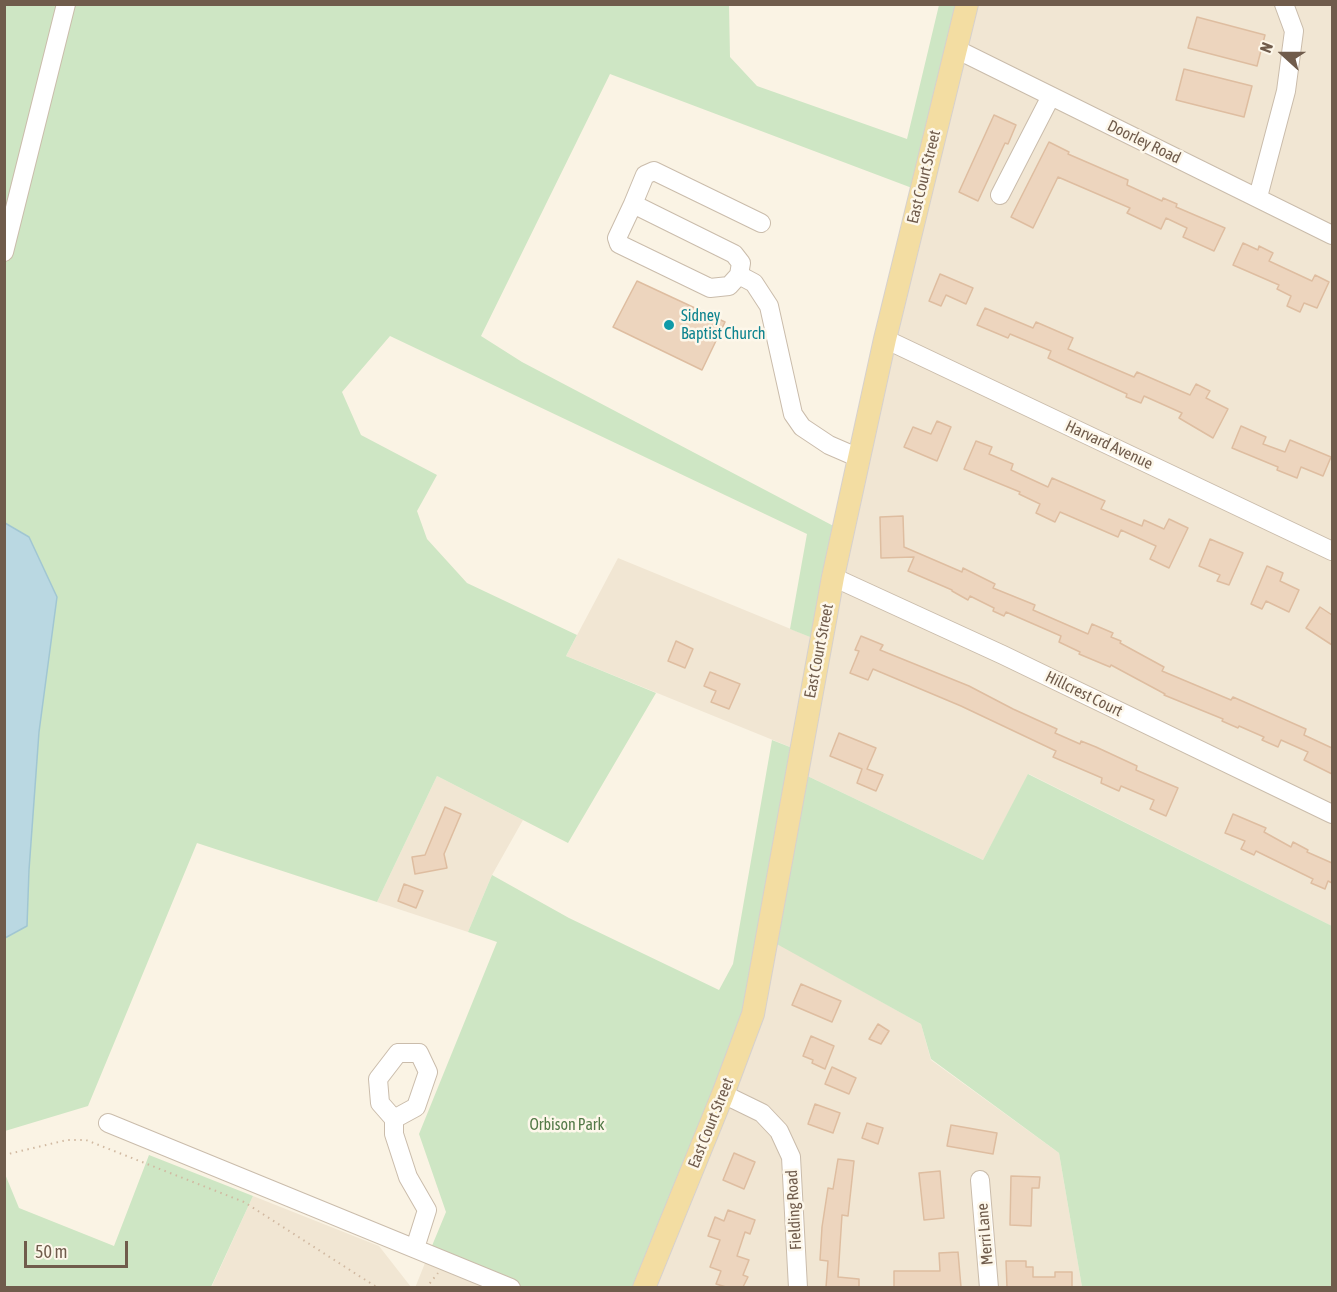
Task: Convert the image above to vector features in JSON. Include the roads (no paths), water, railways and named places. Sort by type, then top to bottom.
[{"type":"main road","name":"East Court Street","points":[[645,1287],[753,1014],[833,577],[885,339],[967,4]]},
{"type":"street","points":[[4,252],[66,4]]},
{"type":"street","points":[[1258,197],[1286,91],[1294,31],[1284,4]]},
{"type":"street","name":"Doorley Road","points":[[956,49],[1332,235]]},
{"type":"street","points":[[1000,195],[1051,96]]},
{"type":"street","points":[[633,204],[734,254],[741,263],[739,274],[729,286],[710,288],[619,244],[617,238],[645,175],[654,171],[761,223]]},
{"type":"street","points":[[739,274],[754,282],[769,306],[793,414],[802,427],[829,445],[859,458]]},
{"type":"street","name":"Harvard Avenue","points":[[885,339],[1332,551]]},
{"type":"street","name":"Hillcrest Court","points":[[833,577],[1003,655],[1332,814]]},
{"type":"street","name":"Fielding Road","points":[[723,1094],[762,1113],[779,1131],[791,1157],[798,1287]]},
{"type":"street","points":[[394,1119],[393,1134],[408,1177],[427,1210],[415,1248]]},
{"type":"street","points":[[108,1123],[511,1287]]},
{"type":"street","name":"Merri Lane","points":[[980,1180],[989,1287]]},
{"type":"water","points":[[5,523],[29,537],[57,597],[39,732],[27,926],[5,938]]},
{"type":"place","name":"Sidney Baptist Church","points":[[669,325]]},
{"type":"park label","name":"Orbison Park","points":[[567,1125]]}]
